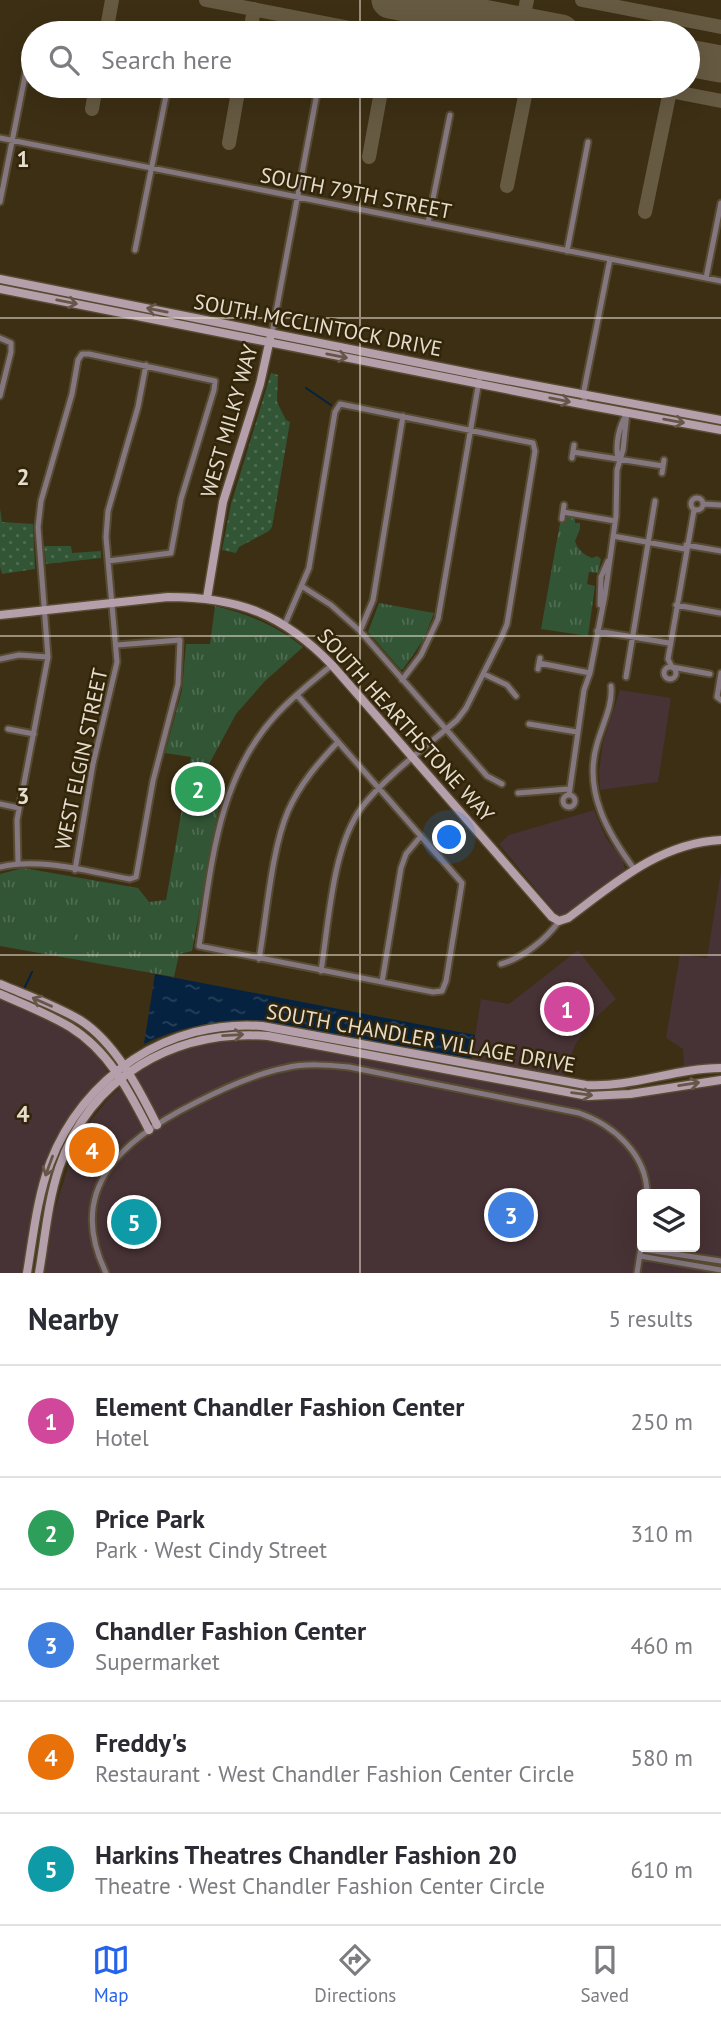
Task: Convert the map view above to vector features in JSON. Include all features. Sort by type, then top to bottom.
[{"type":"street","points":[[0,202],[21,97]]},
{"type":"street","points":[[135,250],[166,98]]},
{"type":"street","name":"WEST MILKY WAY","points":[[207,598],[223,502],[270,343],[316,98]]},
{"type":"street","points":[[428,223],[450,115]]},
{"type":"street","name":"SOUTH 79TH STREET","points":[[0,138],[721,281]]},
{"type":"street","points":[[567,251],[588,142]]},
{"type":"street","points":[[706,278],[721,203]]},
{"type":"street","points":[[586,405],[583,395],[610,259]]},
{"type":"street","name":"SOUTH MCCLINTOCK DRIVE","points":[[0,279],[272,333],[586,405],[628,408]]},
{"type":"street","name":"SOUTH MCCLINTOCK DRIVE","points":[[0,289],[270,343],[479,380],[583,395],[628,408]]},
{"type":"street","points":[[0,338],[11,343],[0,396]]},
{"type":"street","points":[[18,863],[16,831],[19,808],[48,656],[38,527],[41,501],[72,394],[78,360],[82,354],[215,381],[181,499],[171,553],[108,561]]},
{"type":"street","name":"WEST ELGIN STREET","points":[[75,870],[93,764],[115,677],[117,645],[106,537],[108,511],[138,407],[146,365]]},
{"type":"street","points":[[402,680],[421,655],[438,619],[479,380]]},
{"type":"street","points":[[285,624],[303,587],[313,550],[335,412],[340,404],[533,443],[535,451],[507,624],[466,708],[446,730],[379,788],[362,807],[343,844],[321,971]]},
{"type":"street","points":[[628,408],[721,420]]},
{"type":"street","points":[[628,408],[721,430]]},
{"type":"street","points":[[518,793],[569,792],[577,732],[601,608],[601,577],[609,558],[613,536],[618,459],[628,408]]},
{"type":"street","points":[[360,631],[373,600],[403,416]]},
{"type":"street","points":[[573,452],[663,466]]},
{"type":"street","points":[[708,663],[708,673],[672,667],[668,659],[669,643],[694,510],[691,504],[694,499],[700,499],[704,503],[721,505]]},
{"type":"street","points":[[617,672],[627,676],[655,502],[645,502]]},
{"type":"street","points":[[694,510],[701,509],[704,503]]},
{"type":"street","points":[[563,512],[615,521]]},
{"type":"street","points":[[613,536],[721,551]]},
{"type":"street","points":[[303,587],[360,631],[487,776],[502,784]]},
{"type":"street","name":"SOUTH HEARTHSTONE WAY","points":[[0,615],[167,597],[207,598],[251,609],[285,624],[314,646],[332,665],[552,917],[559,921]]},
{"type":"street","points":[[676,605],[718,613],[718,602]]},
{"type":"street","points":[[597,631],[669,643]]},
{"type":"street","points":[[0,867],[18,863],[130,879],[136,877],[153,781],[178,684],[180,640],[117,645]]},
{"type":"street","points":[[0,659],[19,655],[48,656]]},
{"type":"street","points":[[539,663],[590,673]]},
{"type":"street","points":[[297,695],[462,883],[446,981],[442,991],[433,992],[198,946],[216,836],[235,778],[254,745],[277,714],[297,695],[332,665]]},
{"type":"street","points":[[719,699],[721,673]]},
{"type":"street","points":[[484,674],[507,685],[516,696]]},
{"type":"street","points":[[611,686],[611,702],[595,751],[594,780],[598,806],[606,827],[635,870]]},
{"type":"street","points":[[529,724],[577,732]]},
{"type":"street","points":[[8,729],[34,734]]},
{"type":"street","points":[[259,959],[278,847],[288,812],[312,769],[338,742]]},
{"type":"street","points":[[0,804],[19,808]]},
{"type":"street","points":[[382,982],[401,868],[406,854],[421,836]]},
{"type":"street","points":[[501,964],[514,961],[551,932],[559,921],[568,918],[635,870],[670,850],[721,840]]},
{"type":"street","points":[[0,984],[81,1021],[92,1030],[158,1125]]},
{"type":"street","points":[[0,994],[70,1027],[93,1045],[122,1072],[149,1130]]},
{"type":"street","name":"SOUTH CHANDLER VILLAGE DRIVE","points":[[122,1072],[158,1044],[208,1028],[252,1025],[586,1085],[621,1084],[721,1068]]},
{"type":"street","name":"SOUTH CHANDLER VILLAGE DRIVE","points":[[122,1072],[180,1045],[243,1034],[280,1038],[588,1096],[630,1094],[721,1080]]},
{"type":"street","points":[[106,1273],[98,1255],[93,1225],[104,1175],[119,1154],[149,1130],[207,1097],[244,1080],[301,1065],[349,1067],[590,1116],[624,1141],[639,1162],[647,1189]]},
{"type":"street","points":[[27,1273],[42,1190],[50,1162],[74,1117],[94,1091],[122,1072]]},
{"type":"street","points":[[39,1273],[53,1189],[62,1161],[85,1116],[122,1072]]},
{"type":"street","points":[[637,1273],[640,1252]]},
{"type":"street","points":[[666,1252],[721,1261]]},
{"type":"street","points":[[640,1256],[721,1270]]},
{"type":"shaded area","points":[[620,690],[671,698],[658,782],[600,790],[599,772],[603,742]]},
{"type":"shaded area","points":[[594,810],[606,838],[623,860],[625,870],[568,913],[558,916],[499,844],[509,835]]},
{"type":"shaded area","points":[[721,872],[721,1064],[684,1069],[683,1049],[666,1038],[680,954],[707,958]]},
{"type":"shaded area","points":[[578,950],[616,999],[591,1022],[575,1045],[563,1079],[471,1061],[481,999],[509,1004]]},
{"type":"shaded area","points":[[0,998],[70,1032],[97,1056],[107,1070],[106,1075],[80,1102],[55,1140],[40,1182],[21,1273],[0,1273]]},
{"type":"shaded area","points":[[249,1038],[587,1099],[625,1099],[721,1083],[721,1273],[43,1273],[52,1218],[67,1171],[68,1155],[75,1140],[109,1098],[136,1073],[162,1057],[207,1042]]},
{"type":"green space","points":[[271,373],[278,375],[277,402],[286,420],[290,422],[272,527],[239,547],[236,553],[222,550],[231,504]]},
{"type":"green space","points":[[0,508],[2,522],[33,524],[35,569],[2,574]]},
{"type":"green space","points":[[566,517],[575,518],[575,523],[580,523],[575,541],[580,550],[589,557],[597,556],[601,559],[598,573],[589,572],[587,584],[595,586],[588,636],[541,629],[560,523],[565,523]]},
{"type":"green space","points":[[44,546],[71,546],[72,553],[101,551],[101,558],[46,564]]},
{"type":"green space","points":[[379,603],[434,613],[424,639],[401,670],[368,632]]},
{"type":"green space","points":[[215,606],[261,621],[303,647],[264,682],[236,714],[200,781],[221,796],[192,951],[179,954],[174,977],[0,946],[0,874],[23,868],[138,888],[149,902],[166,900],[191,757],[165,753],[182,690],[186,644],[210,644]]},
{"type":"green space","points":[[51,923],[75,927],[73,941],[48,937]]},
{"type":"water","points":[[155,974],[475,1035],[471,1061],[297,1028],[246,1023],[195,1026],[144,1044]]},
{"type":"waterway","points":[[306,388],[331,405]]},
{"type":"waterway","points":[[24,989],[32,972]]},
{"type":"taxiway","points":[[108,21],[112,0]]},
{"type":"taxiway","points":[[206,0],[314,21]]},
{"type":"taxiway","points":[[523,21],[527,0]]},
{"type":"taxiway","points":[[582,0],[690,21]]},
{"type":"taxiway","points":[[252,21],[254,9]]},
{"type":"taxiway","points":[[700,23],[721,27]]},
{"type":"taxiway","points":[[700,97],[721,101]]},
{"type":"taxiway","points":[[92,109],[94,98]]},
{"type":"taxiway","points":[[229,143],[237,98]]},
{"type":"taxiway","points":[[369,157],[380,98]]},
{"type":"taxiway","points":[[507,186],[525,98]]},
{"type":"taxiway","points":[[645,212],[669,98]]},
{"type":"runway","points":[[390,0],[499,21]]},
{"type":"runway","points":[[700,60],[721,64]]},
{"type":"place","name":"Price Park","points":[[198,789]]},
{"type":"place","name":"Element Chandler Fashion Center","points":[[567,1009]]},
{"type":"place","name":"Freddy's","points":[[92,1150]]},
{"type":"place","name":"Chandler Fashion Center","points":[[511,1215]]},
{"type":"place","name":"Harkins Theatres Chandler Fashion 20","points":[[134,1222]]}]
